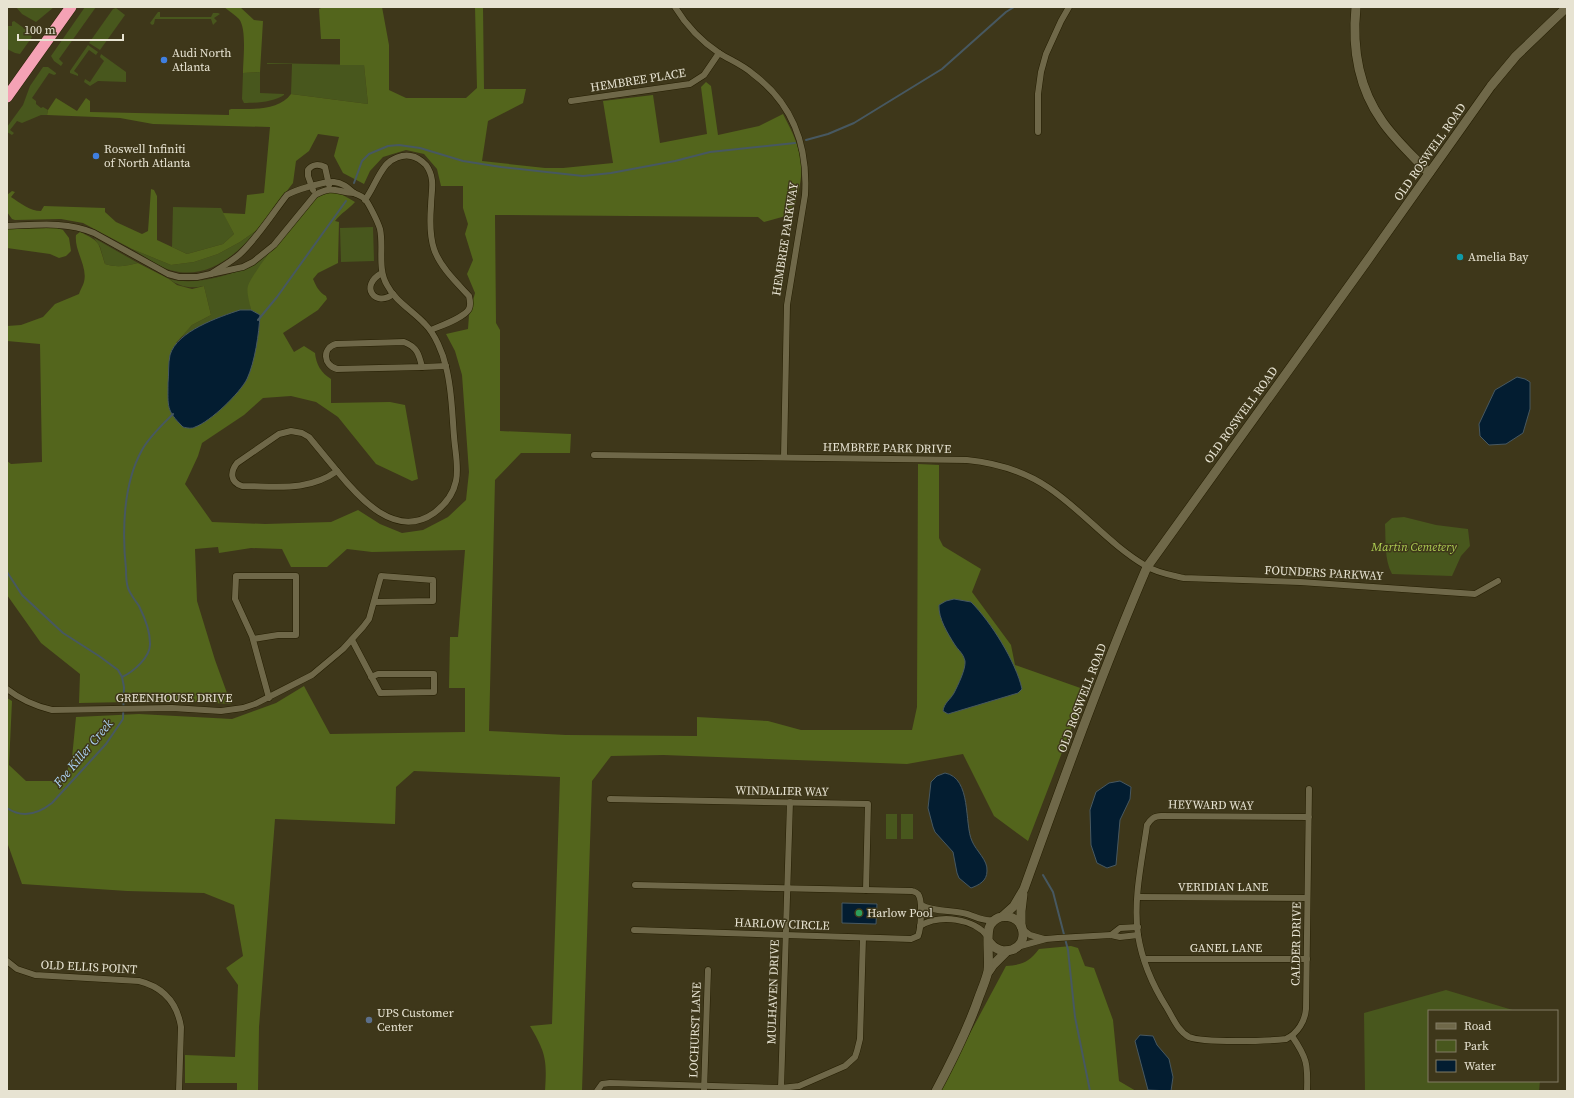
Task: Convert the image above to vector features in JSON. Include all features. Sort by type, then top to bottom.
[{"type":"highway","points":[[7,97],[71,7]]},
{"type":"street","name":"HEMBREE PARKWAY","points":[[675,7],[687,25],[702,40],[719,53],[753,73],[777,97],[795,125],[801,142],[806,176],[805,194],[787,305],[784,457]]},
{"type":"street","points":[[1038,132],[1038,94],[1041,72],[1046,54],[1069,7]]},
{"type":"street","points":[[1356,7],[1354,26],[1355,47],[1358,69],[1368,97],[1381,121],[1430,173]]},
{"type":"street","name":"OLD ROSWELL ROAD","points":[[993,920],[1003,916],[1014,906],[1024,888],[1074,750],[1147,566],[1491,86],[1516,56],[1567,7]]},
{"type":"street","name":"HEMBREE PLACE","points":[[571,101],[690,84],[704,75],[719,53]]},
{"type":"street","points":[[365,200],[387,164],[400,157],[406,155],[417,158],[422,161],[431,174],[433,181],[431,224],[434,248],[438,257],[468,296],[470,302],[469,309],[464,314],[430,330]]},
{"type":"street","points":[[315,195],[311,187],[308,170],[310,168],[317,165],[325,167],[329,185]]},
{"type":"street","points":[[7,226],[57,224],[72,226],[94,233],[168,274],[189,278],[243,267],[253,262],[274,245],[315,195],[329,185]]},
{"type":"street","points":[[211,274],[241,253],[260,231],[287,194],[311,187],[329,185],[345,192],[354,193],[365,200],[379,227],[382,273],[386,285],[393,294],[430,330],[446,366],[449,382],[457,472],[453,492],[441,508],[431,515],[418,520],[404,521],[390,518],[379,513],[363,500],[309,437],[302,433],[291,431],[279,434],[237,463],[233,468],[232,474],[234,482],[242,486],[298,486],[319,482],[337,471]]},
{"type":"street","points":[[382,273],[372,281],[370,286],[371,292],[376,297],[381,299],[388,298],[393,294]]},
{"type":"street","points":[[422,367],[416,350],[411,345],[404,342],[336,344],[329,348],[325,355],[328,364],[337,369],[422,367],[446,366]]},
{"type":"street","name":"HEMBREE PARK DRIVE","points":[[594,455],[967,460],[987,462],[1005,466],[1029,476],[1049,488],[1113,543],[1147,566]]},
{"type":"street","name":"FOUNDERS PARKWAY","points":[[1147,566],[1167,574],[1184,578],[1300,582],[1475,594],[1498,581]]},
{"type":"street","points":[[253,639],[278,635],[296,635],[296,576],[236,576],[236,599],[253,639],[269,698]]},
{"type":"street","name":"GREENHOUSE DRIVE","points":[[7,689],[26,702],[38,707],[58,710],[172,708],[221,711],[243,708],[269,698],[312,675],[352,640],[369,619],[381,576],[433,580],[433,601],[374,602]]},
{"type":"street","points":[[352,640],[371,676],[380,693],[434,692],[434,674],[378,674],[371,676]]},
{"type":"street","name":"CALDER DRIVE","points":[[1292,1036],[1300,1026],[1306,1014],[1309,789]]},
{"type":"street","name":"WINDALIER WAY","points":[[610,799],[868,804],[866,890]]},
{"type":"street","name":"MULHAVEN DRIVE","points":[[781,1089],[790,802]]},
{"type":"street","name":"HEYWARD WAY","points":[[1292,1036],[1280,1040],[1203,1040],[1191,1037],[1181,1030],[1173,1019],[1153,983],[1144,960],[1138,935],[1138,898],[1147,826],[1153,818],[1161,816],[1308,817]]},
{"type":"street","points":[[635,885],[912,891],[919,895],[921,905],[920,926],[934,920],[962,922],[975,925],[984,932],[996,949],[1007,951]]},
{"type":"street","name":"OLD ROSWELL ROAD","points":[[1017,947],[1022,938],[1021,912],[1024,888]]},
{"type":"street","name":"VERIDIAN LANE","points":[[1138,898],[1307,898]]},
{"type":"street","points":[[921,905],[930,909],[962,913],[982,920],[993,920]]},
{"type":"street","points":[[1003,916],[1016,919],[1022,928],[1030,934],[1046,939]]},
{"type":"street","points":[[988,972],[988,928],[993,920]]},
{"type":"street","name":"HARLOW CIRCLE","points":[[634,930],[911,939],[918,936],[920,926]]},
{"type":"street","points":[[1111,934],[1120,928],[1138,927]]},
{"type":"street","points":[[936,1091],[966,1030],[988,972],[1007,951],[1046,939],[1111,934],[1120,937],[1138,935]]},
{"type":"street","points":[[597,1091],[602,1084],[610,1082],[704,1088],[781,1089],[806,1084],[845,1066],[855,1056],[860,1039],[863,938]]},
{"type":"street","name":"GANEL LANE","points":[[1144,960],[1307,960]]},
{"type":"street","name":"OLD ELLIS POINT","points":[[7,961],[17,970],[35,975],[139,981],[148,983],[161,990],[171,1000],[179,1017],[181,1027],[178,1091]]},
{"type":"street","name":"LOCHURST LANE","points":[[704,1088],[708,970]]},
{"type":"street","points":[[1292,1036],[1307,1063],[1308,1091]]},
{"type":"green space","points":[[16,7],[54,7],[36,22],[22,14]]},
{"type":"green space","points":[[85,7],[96,7],[59,59],[63,63],[61,66],[54,61],[51,56]]},
{"type":"green space","points":[[224,7],[240,7],[254,20],[263,21],[260,72],[243,73],[243,30],[239,19]]},
{"type":"green space","points":[[323,7],[382,7],[389,45],[389,90],[406,98],[466,98],[477,88],[475,7],[483,7],[484,89],[526,89],[523,103],[488,121],[482,161],[545,168],[563,168],[613,163],[603,101],[653,95],[660,143],[707,134],[701,87],[706,82],[711,86],[718,135],[759,126],[783,114],[794,136],[801,160],[800,186],[793,214],[764,222],[758,217],[495,215],[496,323],[500,330],[500,431],[571,434],[570,453],[521,453],[495,480],[489,731],[566,735],[697,736],[697,717],[768,721],[801,730],[912,730],[917,707],[918,464],[939,465],[939,538],[943,546],[981,569],[972,592],[1011,645],[1015,665],[1086,690],[1028,841],[994,816],[963,754],[907,764],[663,755],[611,756],[592,781],[582,1091],[545,1091],[546,1072],[544,1057],[539,1043],[530,1026],[552,1024],[560,777],[414,771],[396,787],[395,824],[275,819],[259,1027],[258,1091],[237,1091],[237,1083],[185,1083],[185,1055],[235,1057],[238,985],[226,968],[243,956],[234,905],[204,893],[127,891],[22,884],[7,842],[7,698],[12,701],[9,765],[26,781],[63,781],[72,758],[76,717],[139,714],[232,719],[276,703],[304,686],[330,734],[465,732],[465,688],[449,688],[450,637],[458,637],[465,550],[372,552],[347,549],[327,567],[291,567],[282,549],[251,548],[219,553],[218,547],[195,549],[197,601],[215,660],[231,704],[180,701],[79,703],[80,674],[41,643],[7,595],[7,461],[11,464],[42,462],[40,344],[7,341],[7,326],[21,325],[43,317],[55,304],[79,294],[84,284],[85,276],[76,241],[76,235],[80,232],[96,241],[100,247],[105,264],[122,266],[138,263],[169,279],[177,285],[192,289],[204,286],[211,315],[192,325],[176,343],[194,428],[218,412],[247,378],[259,330],[260,315],[251,310],[248,286],[260,266],[307,206],[324,192],[328,191],[336,193],[355,202],[335,221],[339,222],[338,263],[318,273],[313,279],[318,289],[326,296],[327,299],[318,310],[283,333],[294,352],[304,346],[315,353],[320,368],[324,374],[331,379],[331,403],[390,402],[405,405],[418,479],[412,481],[376,464],[338,417],[316,402],[291,396],[263,398],[244,415],[202,443],[198,456],[185,484],[212,522],[265,524],[331,522],[358,510],[380,524],[402,533],[423,530],[448,517],[466,500],[469,472],[462,375],[455,351],[446,334],[468,329],[469,315],[475,293],[467,274],[473,260],[465,234],[468,224],[463,208],[463,186],[441,186],[437,169],[424,154],[406,150],[383,157],[370,171],[364,184],[343,173],[334,156],[339,137],[318,134],[309,151],[296,161],[293,183],[257,230],[240,242],[218,254],[194,262],[171,265],[132,249],[83,223],[61,219],[15,220],[12,219],[7,212],[7,195],[12,191],[15,192],[11,197],[25,206],[37,211],[41,211],[44,206],[105,208],[105,212],[116,222],[142,234],[148,231],[151,189],[154,190],[157,196],[157,240],[187,254],[223,244],[234,234],[223,213],[245,214],[247,195],[264,193],[270,127],[153,124],[120,118],[47,115],[48,110],[56,98],[77,111],[86,98],[90,101],[90,112],[229,115],[229,110],[231,109],[256,109],[279,104],[286,100],[291,94],[368,104],[364,65],[340,65],[340,39],[321,39],[319,9]]},
{"type":"green space","points":[[116,8],[125,15],[100,50],[89,43],[113,9]]},
{"type":"green space","points":[[158,12],[160,12],[160,17],[211,17],[213,13],[220,14],[214,18],[217,21],[213,25],[211,19],[155,19],[154,24],[152,25],[150,23]]},
{"type":"green space","points":[[14,21],[28,31],[32,37],[20,54],[7,49],[7,26],[12,26],[12,22]]},
{"type":"green space","points":[[88,45],[98,52],[96,55],[89,50],[74,71],[78,74],[78,76],[70,73],[70,71]]},
{"type":"green space","points":[[101,54],[126,72],[126,82],[98,81],[90,86],[84,82],[85,79],[90,82],[104,61],[100,57]]},
{"type":"green space","points":[[267,63],[364,65],[368,104],[291,94],[292,64]]},
{"type":"green space","points":[[43,67],[48,67],[56,74],[54,75],[49,73],[32,98],[41,108],[43,107],[48,110],[47,115],[41,115],[22,123],[17,121],[10,130],[14,133],[12,135],[7,132],[7,127],[23,105],[30,86]]},
{"type":"green space","points":[[260,72],[260,93],[284,95],[270,101],[244,103],[242,99],[243,73]]},
{"type":"green space","points":[[173,207],[221,208],[234,234],[223,244],[187,254],[172,247]]},
{"type":"green space","points":[[373,227],[374,261],[341,262],[340,228]]},
{"type":"green space","points":[[57,228],[63,230],[69,238],[71,251],[66,256],[59,258],[50,254],[7,248],[7,229]]},
{"type":"green space","points":[[257,230],[226,260],[214,267],[201,271],[187,273],[173,271],[158,265],[132,249],[171,265],[194,262],[218,254],[240,242]]},
{"type":"green space","points":[[94,238],[138,263],[122,266],[105,264],[100,247]]},
{"type":"green space","points":[[269,252],[248,287],[251,310],[223,316],[181,337],[192,325],[211,315],[204,286],[185,287],[169,279],[178,281],[197,281],[216,278],[246,267]]},
{"type":"green space","name":"Martin Cemetery","points":[[1404,517],[1436,525],[1468,529],[1470,546],[1461,556],[1452,576],[1392,574],[1389,568],[1387,556],[1385,524],[1392,518]]},
{"type":"green space","points":[[886,814],[897,814],[897,839],[886,839]]},
{"type":"green space","points":[[901,814],[913,814],[913,839],[901,839]]},
{"type":"green space","points":[[1071,946],[1078,948],[1085,966],[1094,968],[1113,1020],[1119,1081],[1136,1091],[939,1091],[1006,966],[1025,962],[1039,949]]},
{"type":"green space","points":[[1446,990],[1513,1010],[1428,1010],[1428,1082],[1540,1082],[1539,1091],[1365,1091],[1364,1013]]},
{"type":"water","points":[[240,310],[251,310],[260,315],[256,347],[247,379],[238,392],[208,419],[194,428],[183,427],[173,416],[168,403],[169,362],[174,346],[190,332],[200,326]]},
{"type":"water","points":[[1517,377],[1530,382],[1530,409],[1523,433],[1506,444],[1489,445],[1480,436],[1479,424],[1495,390]]},
{"type":"water","points":[[954,599],[971,602],[987,620],[1002,643],[1019,678],[1022,689],[1018,693],[948,714],[943,711],[960,681],[965,661],[944,626],[940,615],[939,605]]},
{"type":"water","points":[[945,773],[954,777],[959,783],[966,802],[972,841],[984,859],[987,867],[987,874],[984,880],[980,884],[971,888],[959,878],[953,852],[935,832],[928,808],[931,782],[937,776]]},
{"type":"water","points":[[1120,781],[1131,787],[1130,799],[1120,820],[1116,865],[1107,868],[1097,863],[1091,845],[1090,810],[1096,792],[1109,783]]},
{"type":"water","name":"Harlow Pool","points":[[842,903],[877,904],[876,924],[842,923]]},
{"type":"water","points":[[1140,1035],[1153,1036],[1157,1045],[1169,1059],[1173,1077],[1171,1091],[1148,1090],[1135,1041]]},
{"type":"waterway","points":[[806,140],[828,134],[854,123],[942,69],[1006,12],[1014,7]]},
{"type":"waterway","points":[[354,183],[362,161],[369,154],[388,146],[399,145],[420,148],[463,161],[501,167],[583,176],[611,173],[675,161],[710,152],[795,143]]},
{"type":"waterway","points":[[258,320],[277,297],[346,201]]},
{"type":"waterway","points":[[122,677],[136,668],[148,654],[150,648],[149,634],[145,619],[130,592],[127,583],[124,540],[125,508],[131,478],[142,450],[152,436],[173,414]]},
{"type":"waterway","name":"Foe Killer Creek","points":[[7,572],[22,595],[63,633],[118,670],[122,677],[124,687],[123,719],[106,744],[52,803],[47,807],[30,814],[19,813],[7,808]]},
{"type":"waterway","points":[[1043,875],[1053,892],[1068,950],[1075,1017],[1090,1091]]},
{"type":"place","name":"Audi North Atlanta","points":[[164,60]]},
{"type":"place","name":"Roswell Infiniti of North Atlanta","points":[[96,156]]},
{"type":"place","name":"Amelia Bay","points":[[1460,257]]},
{"type":"place","name":"Harlow Pool","points":[[859,913]]},
{"type":"place","name":"UPS Customer Center","points":[[369,1020]]}]
